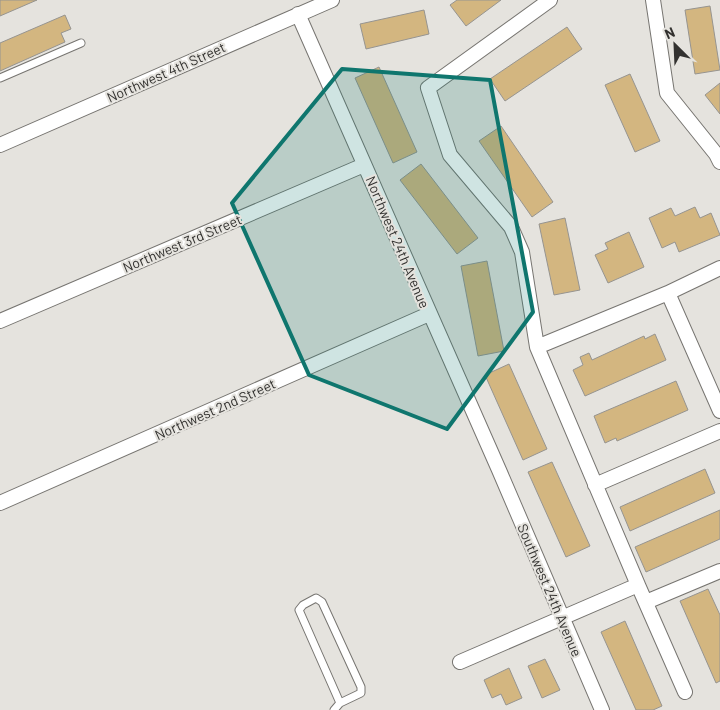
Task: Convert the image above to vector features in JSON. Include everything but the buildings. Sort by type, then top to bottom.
[{"type":"street","name":"Northwest 4th Street","points":[[0,145],[332,0]]},
{"type":"street","points":[[550,0],[428,88],[450,156],[511,227],[522,252],[537,347],[594,485],[685,692]]},
{"type":"street","points":[[653,0],[667,94],[716,154],[720,162]]},
{"type":"street","name":"Northwest 24th Avenue","points":[[298,14],[499,470]]},
{"type":"street","name":"Northwest 3rd Street","points":[[0,321],[364,165]]},
{"type":"street","points":[[537,347],[668,293],[720,268]]},
{"type":"street","points":[[668,293],[720,411]]},
{"type":"street","name":"Northwest 2nd Street","points":[[0,503],[429,314]]},
{"type":"street","points":[[594,485],[720,431]]},
{"type":"street","name":"Southwest 24th Avenue","points":[[499,470],[602,710]]},
{"type":"street","points":[[646,602],[720,570]]},
{"type":"street","points":[[460,662],[638,585]]},
{"type":"lane","points":[[0,78],[81,43]]},
{"type":"lane","points":[[334,710],[340,703],[360,693],[361,687],[322,602],[316,598],[302,605],[299,610],[340,703]]},
{"type":"highlighted area","points":[[342,69],[490,80],[533,312],[447,429],[309,375],[232,203]]}]
